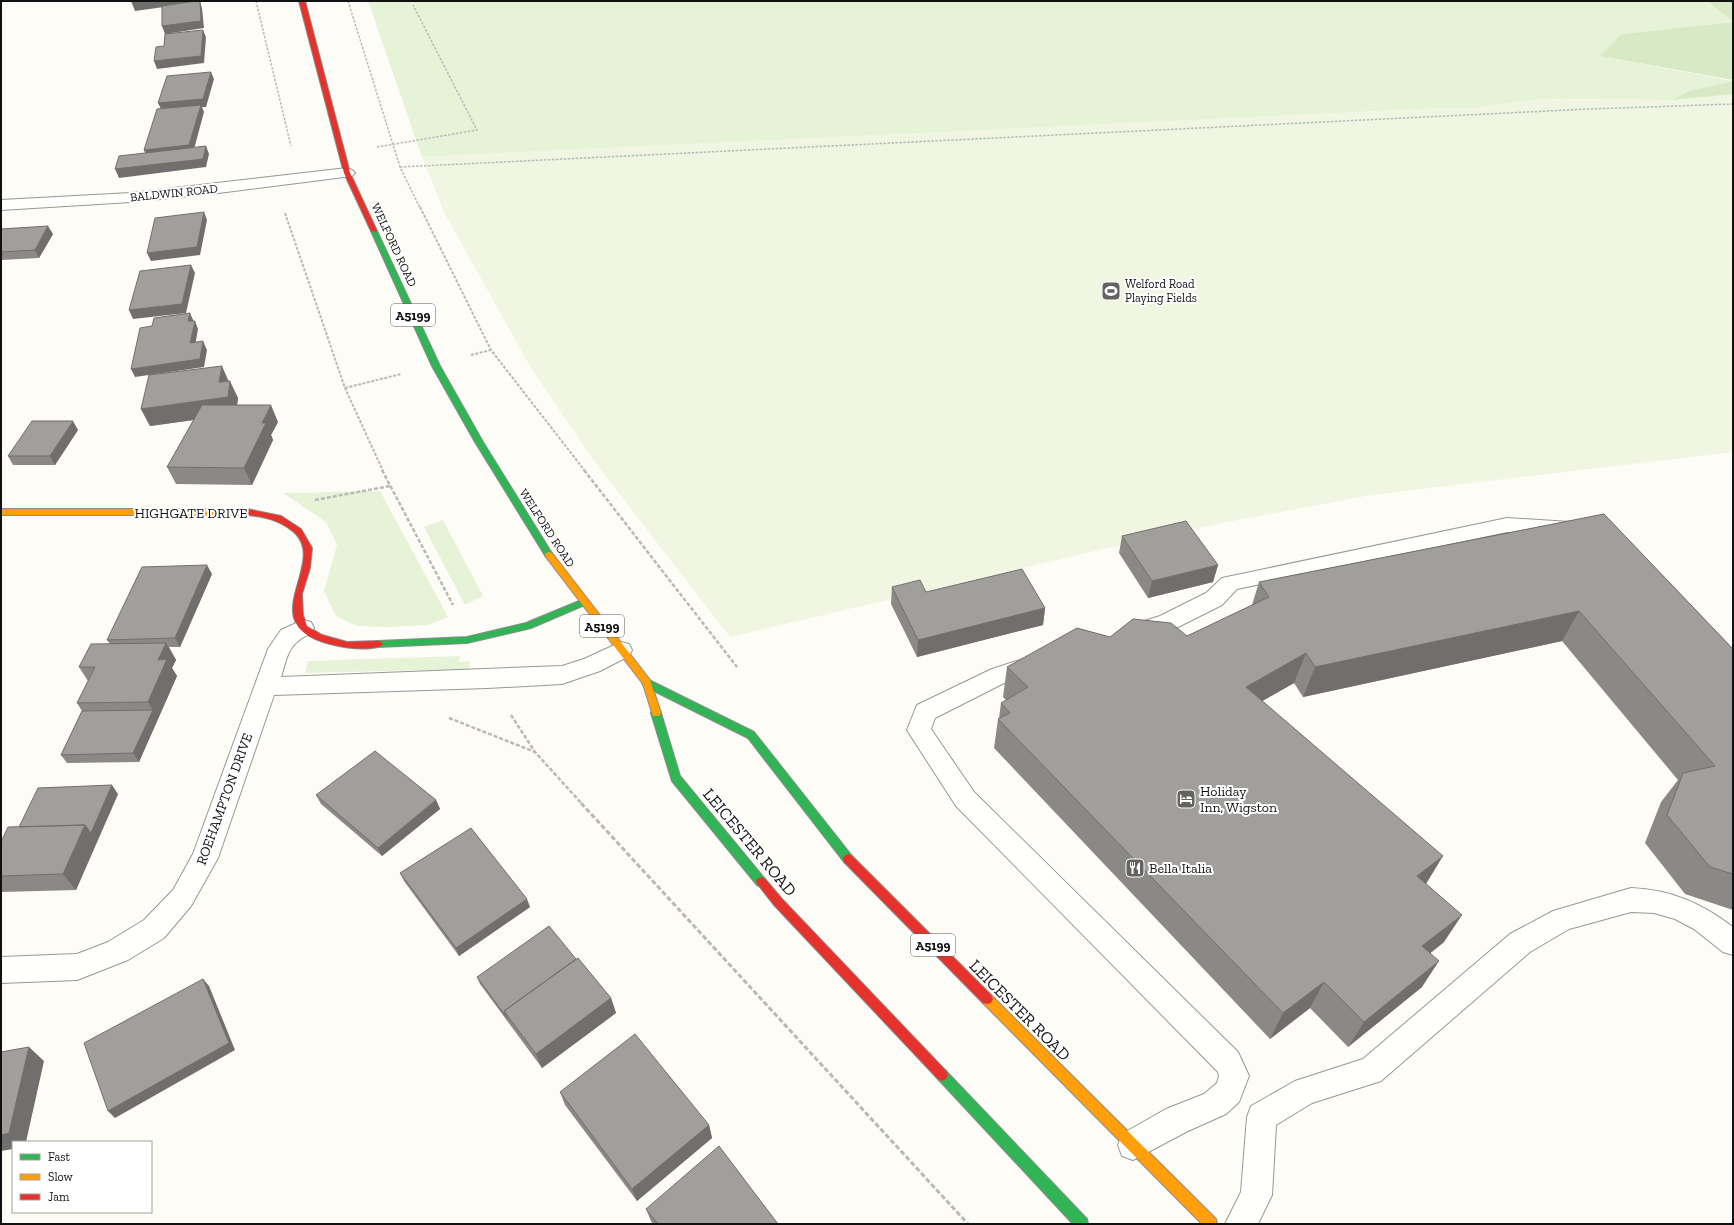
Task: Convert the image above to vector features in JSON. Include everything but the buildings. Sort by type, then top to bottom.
[{"type":"main road","name":"WELFORD ROAD","points":[[302,1],[347,173],[436,366],[479,442],[545,550],[584,602]]},
{"type":"main road","name":"HIGHGATE DRIVE","points":[[1,512],[247,512],[278,518],[298,531],[308,548],[306,568],[298,594],[298,616],[304,628]]},
{"type":"main road","points":[[304,628],[318,638],[347,645],[467,640],[528,626],[584,602]]},
{"type":"main road","name":"LEICESTER ROAD","points":[[584,602],[647,683],[676,778],[778,902],[1082,1224]]},
{"type":"main road","name":"LEICESTER ROAD","points":[[647,683],[751,735],[847,858],[1211,1224]]},
{"type":"street","name":"BALDWIN ROAD","points":[[1,205],[49,204],[170,195],[347,173]]},
{"type":"street","points":[[1122,636],[1168,622],[1195,609],[1214,599],[1230,583],[1508,525],[1569,528],[1586,538]]},
{"type":"street","points":[[304,628],[289,636],[279,649],[269,674],[487,679],[562,675],[592,665],[621,650]]},
{"type":"street","points":[[1054,658],[1000,675],[925,712],[919,730],[965,799],[1228,1062],[1234,1076],[1229,1092],[1215,1104],[1178,1120],[1133,1145]]},
{"type":"street","name":"ROEHAMPTON DRIVE","points":[[1,970],[76,967],[118,951],[154,928],[182,898],[205,858],[269,674]]},
{"type":"street","points":[[1241,1224],[1256,1195],[1262,1117],[1305,1091],[1371,1071],[1520,943],[1562,919],[1631,900],[1654,901],[1682,910],[1704,921],[1733,943]]},
{"type":"path","points":[[348,1],[400,167],[491,350],[736,667]]},
{"type":"path","points":[[341,153],[477,130],[413,5]]},
{"type":"path","points":[[400,167],[1565,110],[1733,104]]},
{"type":"path","points":[[247,512],[390,486]]},
{"type":"path","points":[[443,716],[535,752]]},
{"type":"green space","points":[[368,1],[1733,1],[1733,22],[1621,34],[1600,56],[1733,81],[1688,91],[1673,100],[1538,99],[1479,108],[1422,109],[422,157]]},
{"type":"green space","points":[[1707,1],[1733,1],[1733,21]]},
{"type":"green space","points":[[1733,22],[1733,80],[1600,56],[1621,34]]},
{"type":"green space","points":[[1733,81],[1733,98],[1673,100],[1688,91]]},
{"type":"green space","name":"Welford Road Playing Fields","points":[[1733,94],[1733,452],[1371,495],[1222,523],[1099,550],[730,637],[594,461],[531,368],[445,214],[422,157],[1422,109],[1479,108],[1538,99],[1673,100]]},
{"type":"green space","points":[[380,491],[448,617],[428,625],[387,627],[357,626],[336,616],[324,591],[337,545],[326,522],[283,493]]},
{"type":"green space","points":[[443,520],[483,596],[465,605],[424,527]]},
{"type":"green space","points":[[460,656],[459,662],[470,661],[469,669],[305,673],[308,661]]},
{"type":"traffic: fast","points":[[374,231],[436,366],[479,442],[549,555]]},
{"type":"traffic: fast","points":[[378,644],[467,640],[528,626],[584,602]]},
{"type":"traffic: fast","points":[[647,683],[751,735],[848,859]]},
{"type":"traffic: fast","points":[[656,713],[676,778],[761,882]]},
{"type":"traffic: fast","points":[[942,1075],[1082,1224]]},
{"type":"traffic: slow","points":[[1,512],[238,512]]},
{"type":"traffic: slow","points":[[549,555],[647,683],[656,713]]},
{"type":"traffic: slow","points":[[987,999],[1211,1224]]},
{"type":"traffic: jam","points":[[302,1],[347,173],[374,231]]},
{"type":"traffic: jam","points":[[238,512],[247,512],[278,518],[298,531],[308,548],[306,568],[298,594],[298,615],[303,628],[319,638],[347,645],[378,644]]},
{"type":"traffic: jam","points":[[848,859],[987,999]]},
{"type":"traffic: jam","points":[[761,882],[778,902],[942,1075]]},
{"type":"place","name":"Welford Road Playing Fields","points":[[1111,291]]},
{"type":"place","name":"Holiday Inn, Wigston","points":[[1186,799]]},
{"type":"place","name":"Bella Italia","points":[[1135,868]]}]
